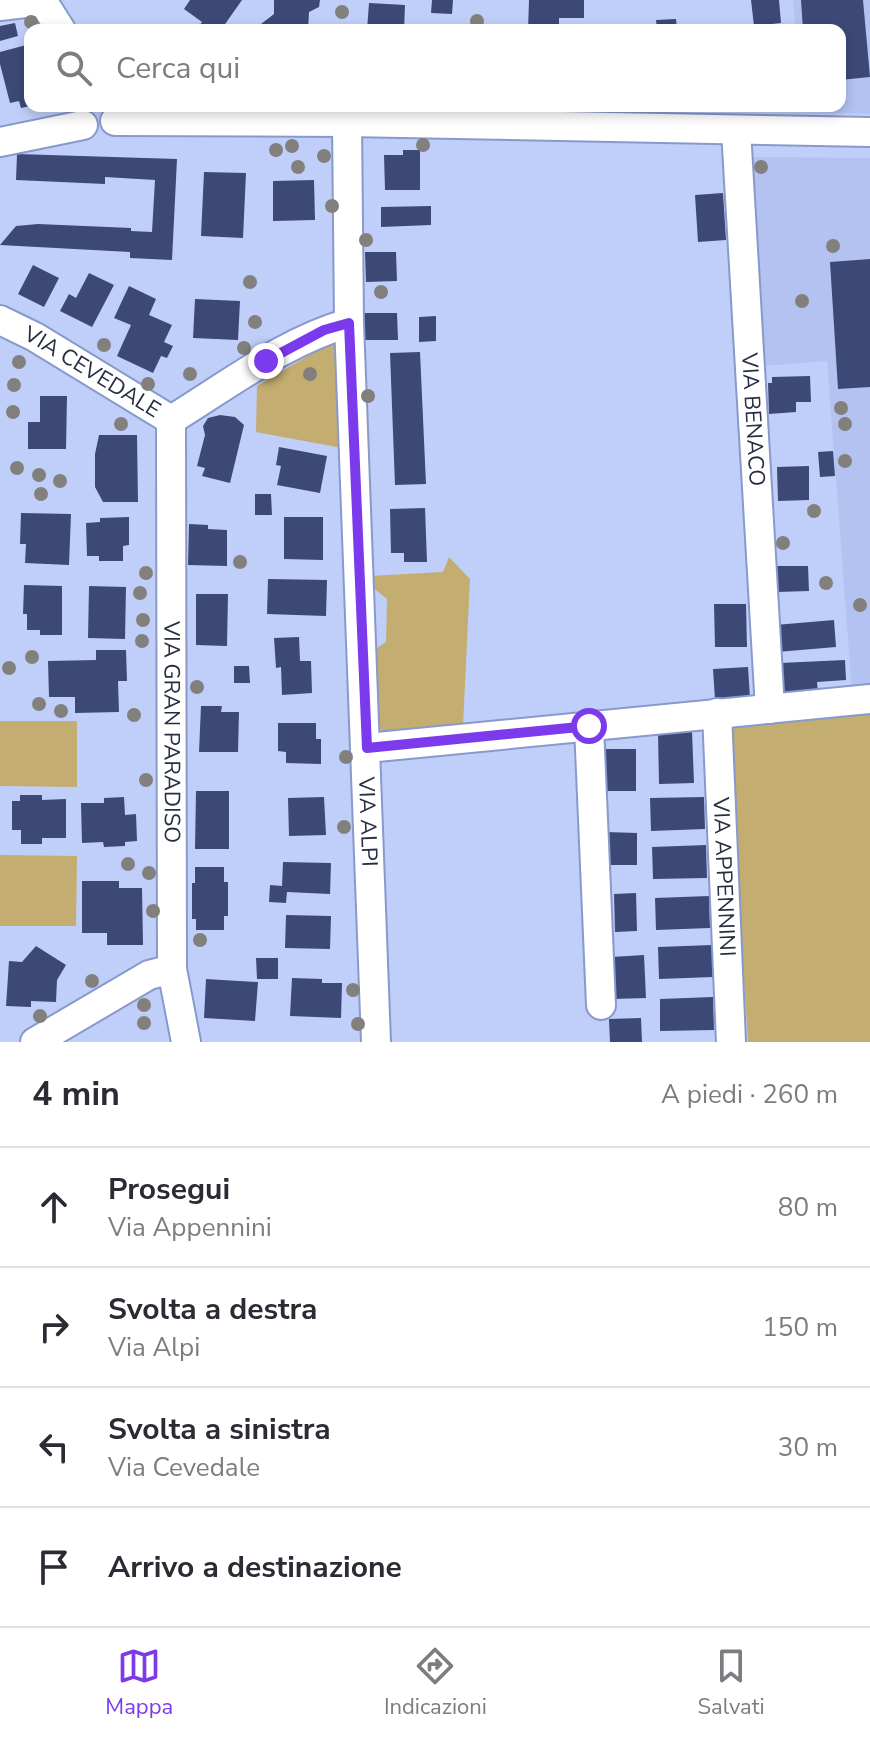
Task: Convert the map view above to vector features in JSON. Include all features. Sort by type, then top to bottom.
[{"type":"street","points":[[0,6],[42,1],[57,24]]},
{"type":"street","points":[[0,142],[77,112],[96,130],[110,126],[116,114],[178,120],[870,132]]},
{"type":"street","points":[[156,112],[178,120]]},
{"type":"street","name":"VIA ALPI","points":[[347,122],[349,323],[376,1042]]},
{"type":"street","name":"VIA BENACO","points":[[736,130],[770,709]]},
{"type":"street","name":"VIA CEVEDALE","points":[[0,320],[35,337],[171,420],[266,361],[324,330],[349,323]]},
{"type":"street","name":"VIA GRAN PARADISO","points":[[171,420],[172,969],[186,1042]]},
{"type":"street","points":[[367,748],[870,699]]},
{"type":"street","name":"VIA APPENNINI","points":[[717,713],[731,1042]]},
{"type":"street","points":[[589,726],[601,1005]]},
{"type":"street","points":[[35,1042],[149,975],[172,969]]},
{"type":"shaded area","points":[[793,0],[870,0],[870,114],[804,112],[846,112],[846,24],[795,24]]},
{"type":"shaded area","points":[[749,157],[870,158],[870,691],[852,692],[827,361],[763,366]]},
{"type":"shaded area","points":[[326,345],[337,345],[347,449],[256,432],[257,386]]},
{"type":"shaded area","points":[[449,557],[470,579],[463,726],[387,734],[376,726],[371,652],[386,642],[387,599],[371,586],[370,576],[443,572]]},
{"type":"shaded area","points":[[870,713],[870,1042],[748,1042],[728,729],[743,723]]},
{"type":"shaded area","points":[[0,721],[77,721],[77,787],[0,786]]},
{"type":"shaded area","points":[[0,855],[77,856],[76,926],[0,926]]},
{"type":"building","points":[[190,0],[242,0],[225,24],[200,24],[202,22],[184,9]]},
{"type":"building","points":[[274,0],[320,0],[319,7],[309,12],[308,24],[261,24],[274,14]]},
{"type":"building","points":[[432,0],[453,0],[452,14],[431,13]]},
{"type":"building","points":[[529,0],[584,0],[584,18],[559,18],[559,24],[528,24]]},
{"type":"building","points":[[751,0],[779,0],[781,23],[754,24]]},
{"type":"building","points":[[801,0],[863,0],[870,77],[846,79],[846,24],[803,24]]},
{"type":"building","points":[[369,3],[405,5],[404,24],[367,24]]},
{"type":"building","points":[[676,19],[676,24],[656,24],[656,20]]},
{"type":"building","points":[[15,23],[18,36],[0,41],[0,26]]},
{"type":"building","points":[[24,46],[24,107],[21,108],[19,101],[10,103],[0,52]]},
{"type":"building","points":[[403,150],[420,150],[420,190],[385,190],[384,155],[403,155]]},
{"type":"building","points":[[17,154],[177,159],[172,260],[130,258],[130,252],[0,245],[16,226],[38,224],[131,228],[131,231],[152,232],[155,180],[105,177],[105,184],[16,180]]},
{"type":"building","points":[[204,172],[246,173],[243,238],[201,236]]},
{"type":"building","points":[[314,180],[315,220],[273,221],[273,181]]},
{"type":"building","points":[[723,193],[726,240],[698,242],[695,195]]},
{"type":"building","points":[[431,206],[431,225],[381,227],[381,207]]},
{"type":"building","points":[[365,252],[396,252],[397,281],[366,282]]},
{"type":"building","points":[[870,259],[870,387],[838,389],[830,262]]},
{"type":"building","points":[[33,265],[59,278],[44,307],[18,294]]},
{"type":"building","points":[[89,273],[114,285],[92,327],[60,311],[69,294],[76,298]]},
{"type":"building","points":[[129,286],[156,299],[149,315],[172,325],[164,342],[173,346],[167,358],[161,356],[153,373],[117,356],[131,325],[114,318]]},
{"type":"building","points":[[195,299],[240,301],[238,340],[193,338]]},
{"type":"building","points":[[364,313],[397,313],[398,340],[365,340]]},
{"type":"building","points":[[436,316],[436,341],[419,342],[419,317]]},
{"type":"building","points":[[420,352],[426,484],[395,485],[390,353]]},
{"type":"building","points":[[810,376],[811,402],[796,402],[796,412],[769,414],[768,383],[772,383],[772,377]]},
{"type":"building","points":[[40,396],[67,396],[66,449],[28,449],[28,422],[40,422]]},
{"type":"building","points":[[220,415],[235,417],[244,425],[230,483],[202,476],[205,468],[197,466],[205,435],[203,426],[208,418]]},
{"type":"building","points":[[99,435],[137,435],[138,502],[103,502],[95,487],[95,454]]},
{"type":"building","points":[[279,447],[327,456],[320,493],[277,485],[281,466],[276,465]]},
{"type":"building","points":[[833,451],[835,476],[820,477],[818,452]]},
{"type":"building","points":[[809,466],[809,500],[778,501],[777,467]]},
{"type":"building","points":[[255,494],[271,494],[272,515],[255,515]]},
{"type":"building","points":[[425,508],[427,562],[404,562],[404,553],[391,553],[390,509]]},
{"type":"building","points":[[21,513],[71,514],[69,565],[25,563],[26,544],[20,544]]},
{"type":"building","points":[[129,517],[129,545],[123,546],[123,561],[99,561],[99,556],[87,556],[86,523],[100,522],[100,518]]},
{"type":"building","points":[[284,517],[323,517],[323,560],[284,559]]},
{"type":"building","points":[[189,524],[227,530],[227,566],[188,565]]},
{"type":"building","points":[[777,566],[808,566],[809,591],[777,592]]},
{"type":"building","points":[[268,579],[327,580],[326,616],[267,614]]},
{"type":"building","points":[[24,585],[62,586],[62,635],[40,635],[40,630],[27,630],[27,614],[23,614]]},
{"type":"building","points":[[89,586],[126,587],[125,639],[88,638]]},
{"type":"building","points":[[196,594],[228,594],[227,646],[196,645]]},
{"type":"building","points":[[714,604],[746,604],[747,647],[715,647]]},
{"type":"building","points":[[834,620],[836,647],[777,652],[775,625]]},
{"type":"building","points":[[299,637],[300,661],[311,661],[312,693],[282,695],[281,667],[276,668],[274,638]]},
{"type":"building","points":[[96,650],[126,650],[127,681],[118,681],[119,712],[75,713],[75,697],[49,697],[48,661],[96,660]]},
{"type":"building","points":[[845,660],[846,680],[817,682],[818,694],[781,695],[780,663]]},
{"type":"building","points":[[234,666],[249,666],[250,683],[234,683]]},
{"type":"building","points":[[748,667],[750,698],[715,700],[713,669]]},
{"type":"building","points":[[201,706],[222,706],[221,712],[239,712],[238,752],[199,752]]},
{"type":"building","points":[[278,723],[316,723],[316,739],[321,739],[321,764],[286,763],[286,752],[278,751]]},
{"type":"building","points":[[692,731],[694,783],[659,784],[658,732]]},
{"type":"building","points":[[604,749],[636,749],[636,791],[604,791]]},
{"type":"building","points":[[196,791],[229,791],[229,849],[195,849]]},
{"type":"building","points":[[20,795],[42,795],[42,800],[66,799],[66,838],[42,838],[42,844],[21,844],[21,830],[12,830],[12,801],[20,801]]},
{"type":"building","points":[[124,797],[125,815],[136,814],[137,841],[125,842],[125,846],[104,847],[103,842],[82,843],[81,803],[104,803],[104,798]]},
{"type":"building","points":[[324,797],[326,835],[289,836],[288,798]]},
{"type":"building","points":[[704,797],[705,829],[651,831],[650,798]]},
{"type":"building","points":[[606,832],[637,833],[637,865],[606,865]]},
{"type":"building","points":[[706,845],[707,878],[653,879],[652,847]]},
{"type":"building","points":[[283,862],[331,863],[330,894],[287,892],[286,903],[269,902],[270,885],[282,886]]},
{"type":"building","points":[[195,867],[224,867],[224,882],[228,882],[228,916],[224,916],[224,930],[196,930],[196,919],[192,919]]},
{"type":"building","points":[[82,881],[119,881],[119,888],[142,888],[143,945],[107,945],[107,933],[82,933]]},
{"type":"building","points":[[636,893],[637,931],[615,932],[614,894]]},
{"type":"building","points":[[709,896],[710,928],[656,930],[655,898]]},
{"type":"building","points":[[286,915],[331,916],[330,949],[285,948]]},
{"type":"building","points":[[712,945],[713,977],[659,979],[658,947]]},
{"type":"building","points":[[36,946],[66,965],[57,980],[56,1002],[31,1001],[31,1007],[6,1006],[9,961],[22,962]]},
{"type":"building","points":[[644,955],[646,998],[613,999],[611,957]]},
{"type":"building","points":[[256,958],[278,958],[278,979],[257,979]]},
{"type":"building","points":[[292,978],[342,983],[341,1018],[290,1016]]},
{"type":"building","points":[[206,979],[258,982],[255,1021],[204,1018]]},
{"type":"building","points":[[713,997],[714,1030],[660,1031],[660,999]]},
{"type":"building","points":[[641,1018],[642,1042],[610,1042],[609,1019]]},
{"type":"route","points":[[266,361],[324,330],[349,323],[367,748],[589,726]]}]
